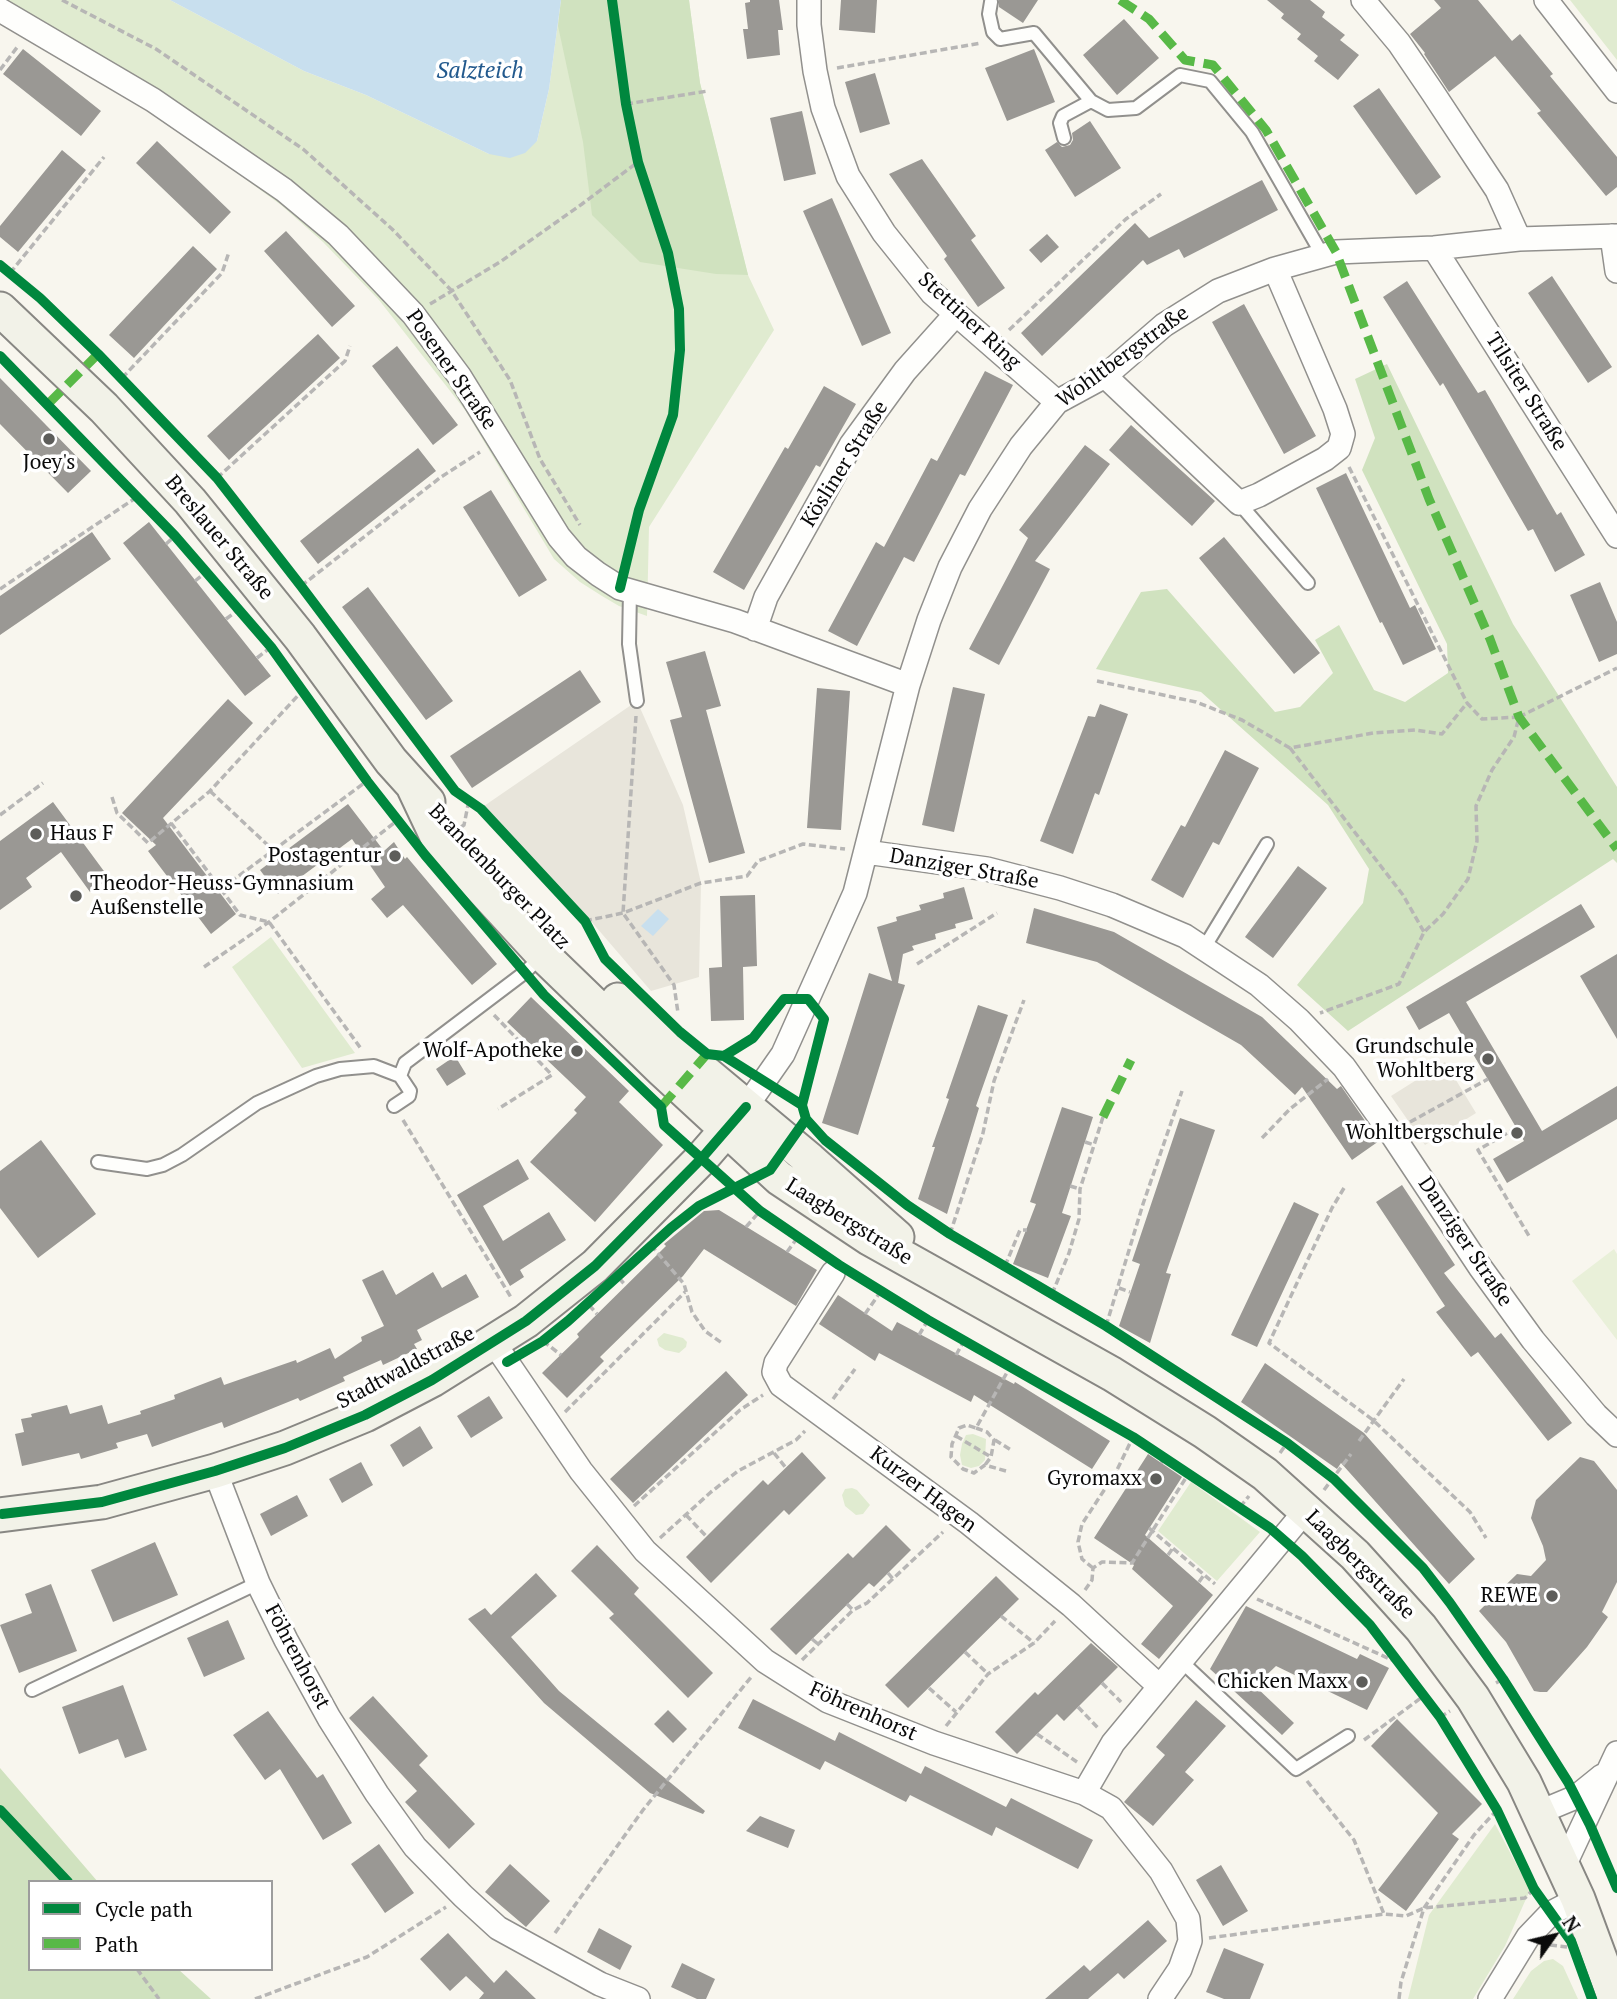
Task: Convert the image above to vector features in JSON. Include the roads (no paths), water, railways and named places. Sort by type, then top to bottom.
[{"type":"street","name":"Stettiner Ring","points":[[809,0],[809,25],[823,108],[848,176],[884,233],[932,293],[1056,402]]},
{"type":"street","points":[[1546,0],[1617,91]]},
{"type":"street","points":[[1372,3],[1497,190],[1519,239]]},
{"type":"street","name":"Posener Straße","points":[[0,10],[153,100],[284,190],[338,235],[413,314],[460,377],[559,537],[576,557],[598,574],[620,588],[755,629],[908,685]]},
{"type":"street","points":[[1615,236],[1617,271]]},
{"type":"street","name":"Wohltbergstraße","points":[[736,1119],[783,1054],[855,893],[908,685],[950,567],[980,509],[1021,446],[1056,402],[1105,376],[1164,325],[1218,291],[1275,269],[1336,252],[1434,248],[1519,239],[1615,236]]},
{"type":"street","name":"Tilsiter Straße","points":[[1434,248],[1617,537]]},
{"type":"street","points":[[1105,376],[1239,503],[1325,459],[1339,448],[1343,434],[1335,409],[1275,269]]},
{"type":"street","name":"Breslauer Straße","points":[[0,309],[104,408],[190,500],[300,637],[414,789]]},
{"type":"street","name":"Kösliner Straße","points":[[755,629],[766,597],[851,445],[905,371],[956,314]]},
{"type":"street","name":"Brandenburger Platz","points":[[414,789],[440,843],[563,939],[736,1119]]},
{"type":"street","name":"Danziger Straße","points":[[866,852],[987,869],[1112,905],[1173,930],[1259,985],[1299,1020],[1344,1066],[1480,1267],[1533,1340],[1617,1436]]},
{"type":"street","name":"Laagbergstraße","points":[[736,1119],[769,1170],[869,1238],[1172,1410],[1265,1474],[1354,1555],[1421,1628],[1473,1698],[1524,1782],[1564,1866],[1564,1906],[1615,1999]]},
{"type":"street","name":"Laagbergstraße","points":[[736,1119],[867,1209],[943,1279]]},
{"type":"street","name":"Stadtwaldstraße","points":[[1,1515],[102,1502],[215,1471],[285,1448],[365,1415],[494,1343],[534,1331],[736,1119]]},
{"type":"street","name":"Kurzer Hagen","points":[[833,1273],[776,1363],[774,1372],[780,1385],[960,1516],[1071,1605],[1159,1686]]},
{"type":"street","name":"Föhrenhorst","points":[[494,1343],[550,1427],[645,1551],[765,1661],[828,1701],[934,1743],[1090,1784],[1161,1871],[1188,1919],[1190,1941],[1180,1969],[1160,1999]]},
{"type":"street","name":"Föhrenhorst","points":[[215,1471],[258,1583],[285,1640],[329,1718],[377,1794],[415,1847],[498,1928],[600,1984],[638,1999]]},
{"type":"street","points":[[1090,1784],[1113,1743],[1306,1510]]},
{"type":"street","points":[[1540,1812],[1576,1797],[1612,1763]]},
{"type":"street","points":[[1564,1866],[1612,1763]]},
{"type":"street","points":[[1490,1999],[1528,1937],[1564,1906]]},
{"type":"lane","points":[[990,2],[989,14],[993,32],[1000,39],[1034,33],[1091,101],[1108,110],[1136,108],[1180,75],[1210,81],[1252,132],[1323,256]]},
{"type":"lane","points":[[1064,138],[1060,123],[1063,116],[1091,101]]},
{"type":"lane","points":[[1239,503],[1308,583]]},
{"type":"lane","points":[[630,591],[629,644],[637,701]]},
{"type":"lane","points":[[1204,948],[1268,844]]},
{"type":"lane","points":[[400,1076],[405,1063],[563,939]]},
{"type":"lane","points":[[98,1162],[147,1169],[163,1165],[182,1155],[257,1103],[316,1076],[340,1069],[374,1066],[400,1076],[410,1091],[409,1096],[394,1106]]},
{"type":"lane","points":[[32,1690],[258,1583]]},
{"type":"lane","points":[[1181,1661],[1296,1769],[1348,1736]]},
{"type":"water","name":"Salzteich","points":[[170,0],[561,0],[549,89],[537,141],[525,153],[510,158],[489,154],[366,95],[304,71]]},
{"type":"water","points":[[658,909],[669,919],[653,936],[641,926]]},
{"type":"place","name":"Joey's","points":[[49,439]]},
{"type":"place","name":"Haus F","points":[[36,834]]},
{"type":"place","name":"Postagentur","points":[[395,856]]},
{"type":"place","name":"Theodor-Heuss-Gymnasium Außenstelle","points":[[76,896]]},
{"type":"place","name":"Wolf-Apotheke","points":[[577,1051]]},
{"type":"place","name":"Grundschule Wohltberg","points":[[1488,1059]]},
{"type":"place","name":"Wohltbergschule","points":[[1517,1133]]},
{"type":"place","name":"Gyromaxx","points":[[1156,1479]]},
{"type":"place","name":"REWE","points":[[1552,1596]]},
{"type":"place","name":"Chicken Maxx","points":[[1362,1682]]}]
